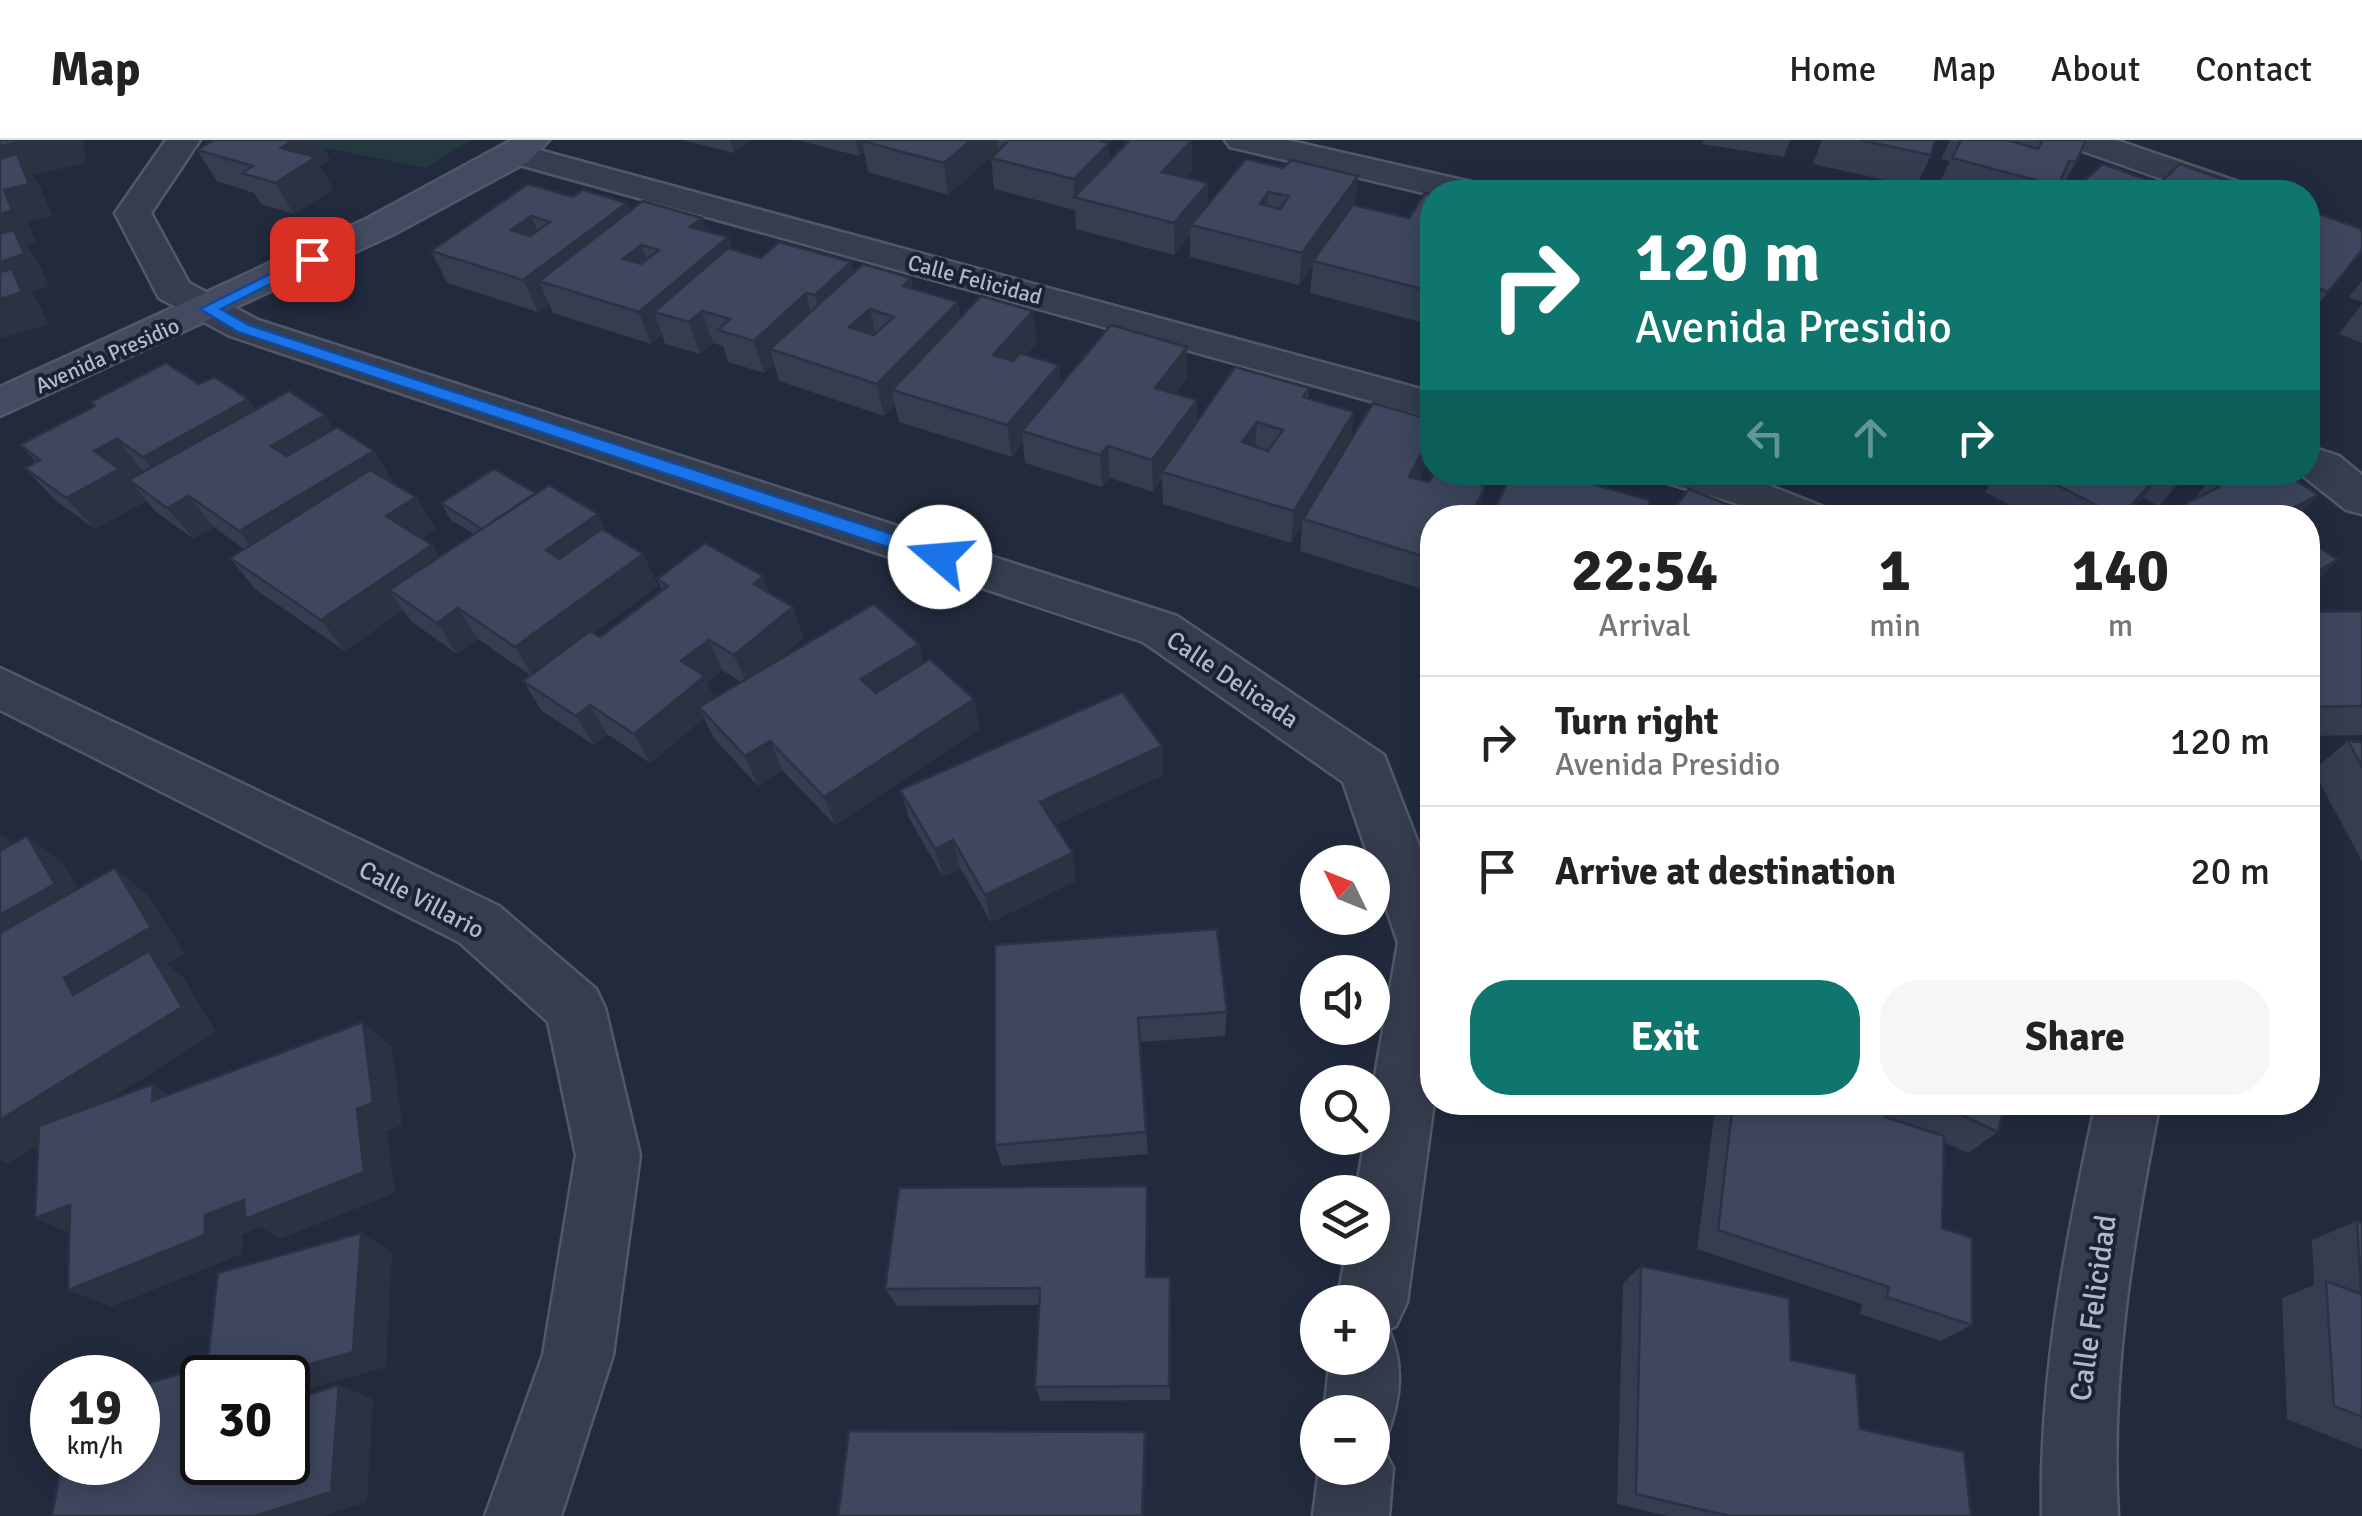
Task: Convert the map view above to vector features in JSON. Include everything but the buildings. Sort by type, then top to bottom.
[{"type":"street","name":"Calle Delicada","points":[[183,140],[133,213],[173,290],[244,328],[1160,630],[1365,770],[1420,923]]},
{"type":"street","points":[[1242,140],[1420,181]]},
{"type":"street","points":[[2083,140],[2198,180]]},
{"type":"street","name":"Avenida Presidio","points":[[0,402],[381,226],[525,147]]},
{"type":"street","name":"Calle Felicidad","points":[[525,147],[1420,401]]},
{"type":"street","points":[[2320,465],[2362,499]]},
{"type":"street","points":[[1727,485],[1779,505]]},
{"type":"street","name":"Calle Villario","points":[[0,687],[478,924],[575,1008],[608,1155],[578,1354],[523,1516]]},
{"type":"street","name":"Calle Delicada","points":[[1375,1285],[1420,989]]},
{"type":"street","name":"Calle Felicidad","points":[[2080,1516],[2076,1461],[2079,1392],[2101,1235],[2125,1115]]},
{"type":"street","points":[[1351,1516],[1354,1485]]},
{"type":"shaded area","points":[[285,140],[471,140],[426,168]]},
{"type":"route","points":[[312,259],[208,309],[244,328],[940,557]]}]
